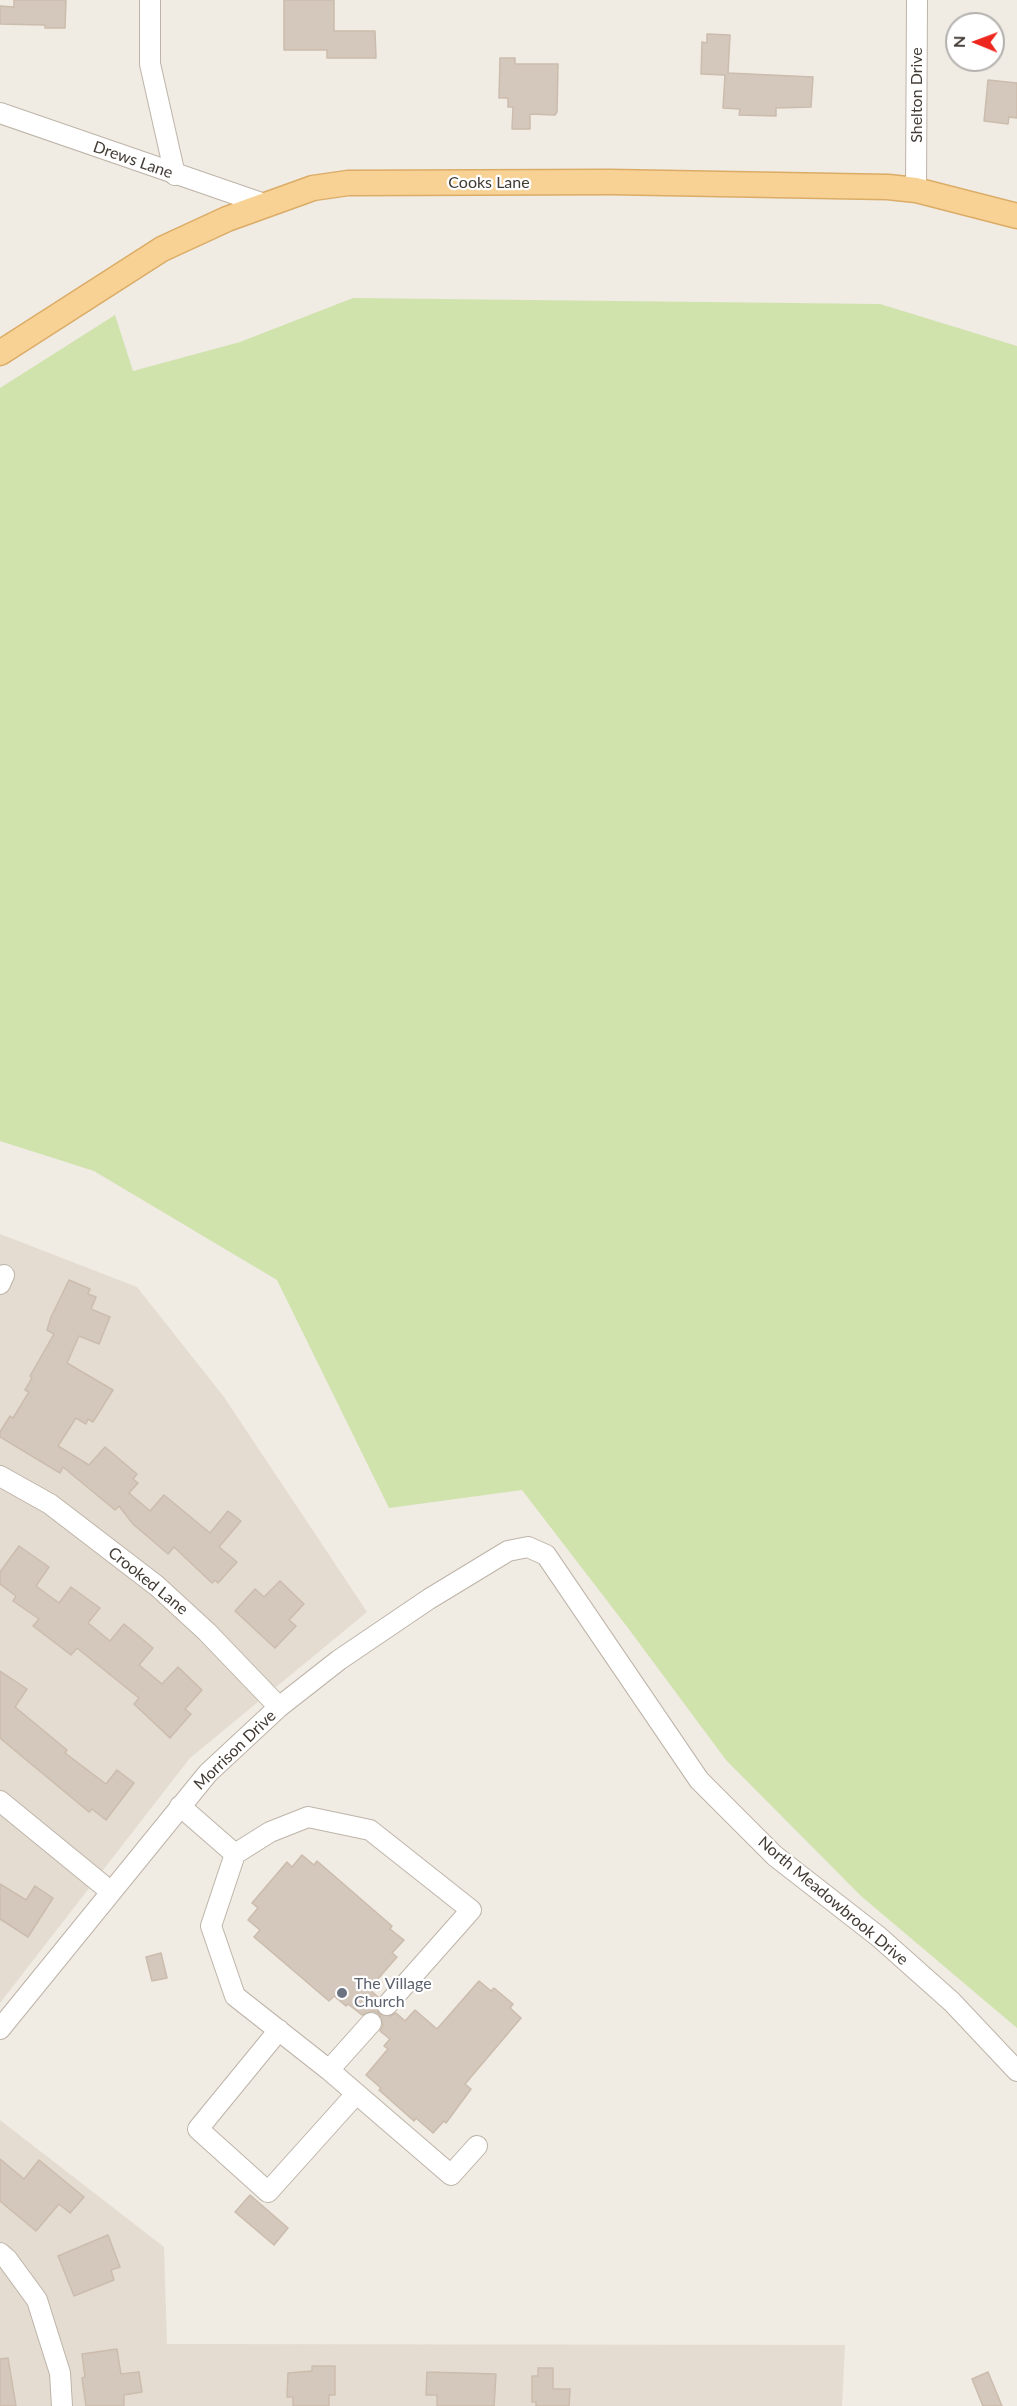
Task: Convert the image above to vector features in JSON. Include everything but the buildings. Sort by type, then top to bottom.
[{"type":"main road","name":"Cooks Lane","points":[[0,352],[162,249],[227,219],[313,188],[348,183],[633,183],[888,187],[916,190],[1017,216]]},
{"type":"street","points":[[150,0],[150,64],[175,175]]},
{"type":"street","name":"Shelton Drive","points":[[916,190],[917,0]]},
{"type":"street","name":"Drews Lane","points":[[0,113],[267,205]]},
{"type":"street","name":"Crooked Lane","points":[[0,1476],[50,1504],[157,1586],[207,1632],[279,1707]]},
{"type":"street","name":"Morrison Drive","points":[[0,2030],[110,1891],[208,1773],[279,1707],[339,1660],[429,1599],[508,1551],[533,1548]]},
{"type":"street","name":"North Meadowbrook Drive","points":[[533,1548],[546,1556],[699,1780],[775,1856],[879,1936],[952,2002],[1017,2071]]},
{"type":"street","points":[[0,1801],[110,1891]]},
{"type":"street","points":[[180,1806],[235,1854]]},
{"type":"street","points":[[387,2005],[471,1910],[370,1830],[308,1817],[270,1832],[235,1854],[211,1926],[235,1995],[329,2070],[451,2175],[477,2146]]},
{"type":"street","points":[[329,2070],[371,2023]]},
{"type":"street","points":[[279,2030],[198,2128],[268,2192],[356,2094]]},
{"type":"street","points":[[0,2253],[37,2300],[60,2373],[62,2406]]},
{"type":"shaded area","points":[[0,1234],[137,1287],[224,1397],[367,1612],[190,1758],[0,2003]]},
{"type":"shaded area","points":[[0,2120],[164,2247],[167,2344],[845,2345],[842,2406],[0,2406]]},
{"type":"green space","points":[[353,298],[880,304],[1017,346],[1017,2028],[861,1896],[726,1760],[522,1490],[389,1508],[277,1280],[94,1171],[0,1141],[0,388],[115,315],[133,371],[240,342]]},
{"type":"place","name":"The Village Church","points":[[342,1993]]}]
